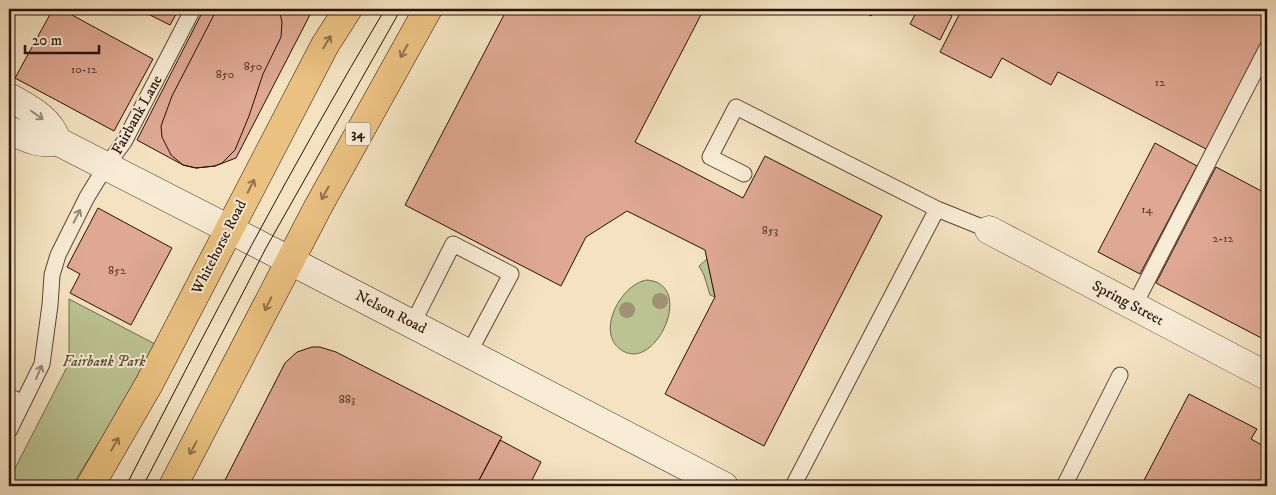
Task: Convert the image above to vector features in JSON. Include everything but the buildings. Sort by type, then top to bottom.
[{"type":"main road","name":"Whitehorse Road","points":[[90,486],[144,392],[325,45],[348,9]]},
{"type":"main road","name":"34","points":[[173,486],[318,207],[428,9]]},
{"type":"street","points":[[9,97],[41,117],[51,127],[57,141]]},
{"type":"street","name":"Nelson Road","points":[[9,130],[37,142],[50,143],[57,141],[724,486]]},
{"type":"street","name":"Spring Street","points":[[989,230],[1267,376]]},
{"type":"lane","name":"Fairbank Lane","points":[[9,431],[38,375],[44,359],[54,265],[87,196],[124,142],[193,9]]},
{"type":"lane","points":[[1134,306],[1267,48]]},
{"type":"lane","points":[[744,174],[710,157],[736,106],[937,210],[989,230]]},
{"type":"lane","points":[[793,486],[937,210]]},
{"type":"lane","points":[[413,324],[453,244],[511,274],[469,353]]},
{"type":"lane","points":[[1064,486],[1120,375]]},
{"type":"lane","points":[[9,396],[23,403]]},
{"type":"green space","points":[[707,259],[715,297],[710,295],[699,266]]},
{"type":"green space","points":[[647,280],[661,285],[669,296],[670,309],[666,324],[658,338],[648,349],[636,354],[623,351],[615,344],[611,334],[614,311],[628,291],[637,284]]},
{"type":"green space","name":"Fairbank Park","points":[[69,299],[155,344],[127,397],[72,486],[9,486],[9,480],[67,367],[69,355]]},
{"type":"tram line","points":[[126,486],[251,246],[385,9]]},
{"type":"tram line","points":[[143,486],[266,248],[401,9]]}]
